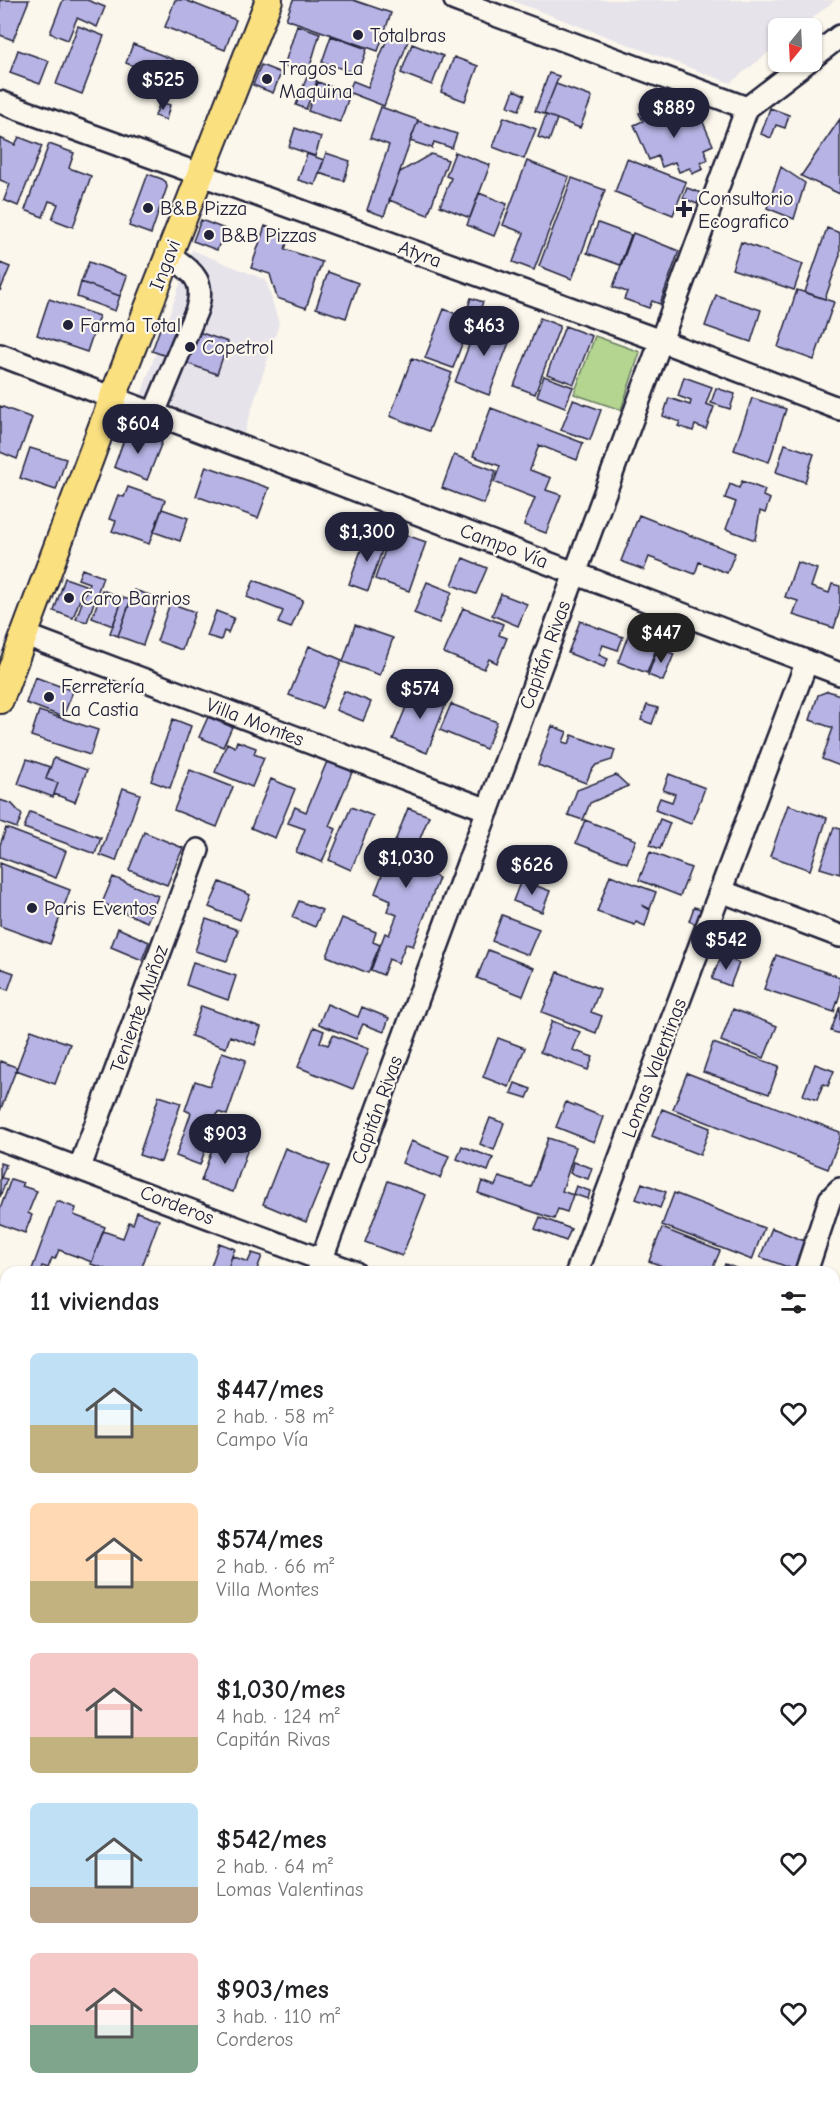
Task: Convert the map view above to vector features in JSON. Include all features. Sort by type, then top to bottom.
[{"type":"main road","name":"Ingavi","points":[[0,700],[113,397],[269,0]]},
{"type":"street","points":[[455,0],[747,108],[794,72]]},
{"type":"street","points":[[822,50],[840,36]]},
{"type":"street","name":"Atyra","points":[[0,102],[661,341],[840,409]]},
{"type":"street","name":"Capitán Rivas","points":[[319,1266],[747,108]]},
{"type":"street","points":[[154,413],[201,296],[200,286],[194,274],[169,254]]},
{"type":"street","name":"Campo Vía","points":[[0,355],[840,674]]},
{"type":"street","name":"Villa Montes","points":[[23,634],[488,810]]},
{"type":"street","name":"Lomas Valentinas","points":[[579,1266],[807,661]]},
{"type":"street","name":"Teniente Muñoz","points":[[80,1167],[198,850]]},
{"type":"street","points":[[721,891],[840,936]]},
{"type":"street","name":"Corderos","points":[[0,1139],[80,1167],[319,1266]]},
{"type":"street","points":[[808,1266],[830,1199],[840,1189]]},
{"type":"shaded area","points":[[510,0],[835,0],[812,18],[768,18],[768,53],[730,83]]},
{"type":"shaded area","points":[[192,250],[266,280],[279,324],[244,433],[141,395]]},
{"type":"green space","points":[[595,336],[640,352],[621,410],[574,394]]},
{"type":"building","points":[[0,0],[29,0],[13,40],[0,35]]},
{"type":"building","points":[[63,0],[87,0],[105,7],[97,27],[77,18],[68,40],[50,33]]},
{"type":"building","points":[[175,0],[185,0],[236,20],[225,50],[165,27]]},
{"type":"building","name":"Totalbras","points":[[293,0],[353,0],[391,13],[378,51],[286,19]]},
{"type":"building","points":[[297,25],[320,33],[308,73],[284,66]]},
{"type":"building","points":[[78,26],[104,36],[82,94],[56,84]]},
{"type":"building","points":[[389,34],[408,41],[384,106],[348,92],[353,81],[368,87]]},
{"type":"building","points":[[331,36],[367,49],[358,74],[322,62]]},
{"type":"building","points":[[133,44],[195,68],[187,87],[126,63]]},
{"type":"building","points":[[412,44],[443,56],[432,85],[401,73]]},
{"type":"building","points":[[18,50],[49,61],[40,84],[10,73]]},
{"type":"building","points":[[454,57],[478,66],[465,101],[441,92]]},
{"type":"building","name":"Tragos La Maquina","points":[[261,65],[281,73],[273,93],[253,85]]},
{"type":"building","points":[[549,73],[559,76],[544,114],[535,111]]},
{"type":"building","points":[[307,77],[317,81],[306,109],[296,105]]},
{"type":"building","points":[[318,82],[350,94],[340,122],[308,111]]},
{"type":"building","points":[[556,84],[592,97],[580,128],[544,114]]},
{"type":"building","points":[[514,90],[525,95],[519,110],[508,106]]},
{"type":"building","points":[[160,102],[170,105],[166,120],[155,116]]},
{"type":"building","points":[[664,102],[673,124],[699,113],[713,145],[704,149],[708,160],[701,163],[703,169],[692,174],[690,168],[679,172],[675,162],[662,167],[658,156],[649,160],[634,125],[643,121],[639,113]]},
{"type":"building","points":[[381,107],[418,120],[384,216],[367,210],[389,145],[370,138]]},
{"type":"building","points":[[770,108],[789,115],[785,128],[776,125],[771,138],[761,134]]},
{"type":"building","points":[[546,115],[557,119],[549,141],[538,137]]},
{"type":"building","points":[[504,117],[536,129],[524,159],[493,147]]},
{"type":"building","points":[[840,119],[840,194],[801,176]]},
{"type":"building","points":[[418,121],[457,134],[452,148],[434,142],[432,148],[410,141]]},
{"type":"building","points":[[295,128],[321,137],[315,156],[289,147]]},
{"type":"building","points":[[19,137],[42,146],[18,206],[4,200],[10,184],[0,180],[0,138],[15,145]]},
{"type":"building","points":[[49,144],[74,153],[69,168],[91,176],[73,227],[52,219],[58,204],[49,201],[43,217],[25,210]]},
{"type":"building","points":[[455,152],[490,165],[470,218],[440,206],[451,178],[446,176]]},
{"type":"building","points":[[326,153],[350,161],[344,181],[319,173]]},
{"type":"building","points":[[307,154],[324,160],[315,185],[298,180]]},
{"type":"building","points":[[431,154],[448,160],[428,215],[389,200],[400,172]]},
{"type":"building","points":[[627,159],[686,182],[673,215],[615,192]]},
{"type":"building","points":[[527,161],[569,177],[534,270],[513,262],[524,233],[503,225]]},
{"type":"building","points":[[781,167],[805,183],[794,219],[767,208]]},
{"type":"building","name":"B&B Pizza","points":[[148,174],[162,179],[166,182],[167,187],[151,234],[129,226]]},
{"type":"building","points":[[572,178],[605,190],[572,279],[539,266]]},
{"type":"building","points":[[687,188],[701,193],[697,204],[683,198]]},
{"type":"building","points":[[479,193],[507,204],[494,236],[467,225]]},
{"type":"building","name":"B&B Pizzas","points":[[201,220],[225,229],[217,250],[193,241]]},
{"type":"building","points":[[598,223],[631,235],[620,265],[587,253]]},
{"type":"building","points":[[265,226],[290,235],[285,249],[322,262],[306,308],[277,298],[270,274],[251,268]]},
{"type":"building","points":[[827,228],[840,233],[840,255],[825,299],[805,292]]},
{"type":"building","points":[[633,233],[679,251],[660,304],[652,301],[649,308],[624,299],[627,292],[613,287]]},
{"type":"building","points":[[741,242],[803,264],[794,290],[732,269]]},
{"type":"building","points":[[89,262],[127,276],[120,296],[81,282]]},
{"type":"building","points":[[0,263],[10,267],[0,291]]},
{"type":"building","points":[[328,272],[358,283],[346,318],[316,308]]},
{"type":"building","points":[[81,282],[120,296],[115,311],[77,297]]},
{"type":"building","points":[[797,290],[834,302],[814,360],[778,347]]},
{"type":"building","points":[[716,295],[761,310],[751,342],[705,326]]},
{"type":"building","points":[[471,298],[483,302],[477,317],[466,313]]},
{"type":"building","name":"Farma Total","points":[[49,299],[99,316],[87,352],[37,335]]},
{"type":"building","points":[[444,309],[471,320],[453,368],[425,358]]},
{"type":"building","points":[[540,318],[560,326],[535,394],[514,386]]},
{"type":"building","points":[[479,319],[513,332],[489,395],[455,382]]},
{"type":"building","name":"Copetrol","points":[[163,320],[228,342],[217,374],[152,351]]},
{"type":"building","points":[[565,326],[592,336],[574,384],[547,374]]},
{"type":"building","points":[[412,358],[452,373],[429,431],[390,416]]},
{"type":"building","points":[[544,376],[573,387],[565,407],[537,396]]},
{"type":"building","points":[[684,377],[712,387],[706,404],[714,407],[706,429],[695,425],[693,431],[678,426],[680,422],[663,416],[669,398],[690,405],[691,401],[678,396]]},
{"type":"building","points":[[716,388],[735,394],[730,409],[711,403]]},
{"type":"building","points":[[752,398],[786,409],[769,462],[734,450]]},
{"type":"building","points":[[573,400],[601,410],[590,440],[561,430]]},
{"type":"building","points":[[0,406],[32,418],[17,459],[0,452]]},
{"type":"building","points":[[491,408],[583,443],[577,460],[539,445],[530,470],[551,478],[546,490],[561,495],[546,533],[524,525],[535,498],[494,482],[500,466],[473,456]]},
{"type":"building","points":[[137,433],[162,442],[147,480],[114,467],[125,437]]},
{"type":"building","points":[[785,444],[814,454],[805,482],[776,472]]},
{"type":"building","points":[[30,448],[66,459],[56,490],[20,478]]},
{"type":"building","points":[[454,455],[496,471],[484,504],[442,488]]},
{"type":"building","points":[[206,466],[269,488],[258,518],[196,496]]},
{"type":"building","points":[[742,481],[765,490],[763,496],[770,499],[765,513],[760,511],[755,540],[726,529],[736,502],[725,498],[730,484],[739,488]]},
{"type":"building","points":[[128,487],[165,500],[149,544],[112,531],[116,521],[109,519],[118,495],[124,497]]},
{"type":"building","points":[[162,509],[188,518],[180,541],[154,532]]},
{"type":"building","points":[[639,515],[735,553],[727,573],[699,562],[695,574],[649,557],[644,570],[621,561]]},
{"type":"building","points":[[392,530],[426,542],[409,591],[375,579]]},
{"type":"building","points":[[366,536],[385,542],[368,591],[349,584]]},
{"type":"building","points":[[463,558],[487,568],[476,594],[452,585]]},
{"type":"building","points":[[797,562],[817,569],[811,587],[829,593],[832,584],[840,586],[840,609],[834,628],[793,615],[798,601],[785,597]]},
{"type":"building","points":[[82,569],[103,577],[87,622],[76,619],[89,583],[78,579]]},
{"type":"building","name":"Caro Barrios","points":[[65,578],[85,585],[73,618],[54,611]]},
{"type":"building","points":[[254,580],[303,600],[291,628],[278,623],[283,611],[247,597]]},
{"type":"building","points":[[427,582],[452,592],[439,623],[414,613]]},
{"type":"building","points":[[102,590],[123,598],[113,626],[92,618]]},
{"type":"building","points":[[134,590],[159,598],[143,645],[118,636]]},
{"type":"building","points":[[501,594],[527,604],[518,626],[492,615]]},
{"type":"building","points":[[123,598],[131,600],[118,636],[110,633]]},
{"type":"building","points":[[170,603],[195,612],[182,650],[157,641]]},
{"type":"building","points":[[463,608],[503,624],[499,635],[507,638],[497,663],[489,659],[484,669],[444,653]]},
{"type":"building","points":[[216,611],[234,618],[228,633],[224,631],[221,640],[207,636]]},
{"type":"building","points":[[580,621],[623,637],[618,650],[603,645],[599,655],[608,659],[604,667],[568,653]]},
{"type":"building","points":[[355,625],[393,638],[380,675],[343,662]]},
{"type":"building","points":[[629,633],[658,644],[647,673],[618,662]]},
{"type":"building","points":[[309,646],[342,660],[322,708],[289,695]]},
{"type":"building","points":[[658,648],[674,654],[663,681],[648,675]]},
{"type":"building","name":"Ferretería La Castia","points":[[35,677],[73,691],[63,717],[26,703]]},
{"type":"building","points":[[414,687],[447,701],[427,753],[393,739]]},
{"type":"building","points":[[344,691],[371,702],[363,721],[336,710]]},
{"type":"building","points":[[828,691],[840,695],[840,766],[822,759],[833,728],[810,720],[818,695]]},
{"type":"building","points":[[451,704],[497,722],[486,749],[440,730]]},
{"type":"building","points":[[647,705],[658,708],[652,724],[641,720]]},
{"type":"building","points":[[39,711],[98,730],[90,755],[31,736]]},
{"type":"building","points":[[208,717],[232,727],[223,747],[199,737]]},
{"type":"building","points":[[173,719],[191,726],[170,788],[151,781]]},
{"type":"building","points":[[552,726],[567,732],[563,742],[569,744],[572,735],[615,750],[612,760],[596,765],[586,783],[538,765]]},
{"type":"building","points":[[237,741],[256,748],[254,754],[264,758],[252,787],[215,772],[227,743],[235,747]]},
{"type":"building","points":[[54,758],[87,770],[75,802],[54,794],[58,783],[46,779]]},
{"type":"building","points":[[27,759],[50,767],[46,779],[58,783],[53,797],[18,784]]},
{"type":"building","points":[[328,759],[353,770],[329,826],[336,829],[322,862],[296,852],[305,829],[288,823],[295,807],[306,812]]},
{"type":"building","points":[[190,770],[233,787],[217,827],[174,810]]},
{"type":"building","points":[[669,774],[705,788],[691,824],[655,810],[660,798],[672,802],[675,794],[663,790]]},
{"type":"building","points":[[616,775],[628,786],[590,803],[583,820],[568,815],[577,790]]},
{"type":"building","points":[[271,779],[295,789],[275,838],[251,828]]},
{"type":"building","points":[[123,788],[140,794],[116,861],[100,855]]},
{"type":"building","points":[[0,800],[12,804],[22,815],[17,828],[0,822]]},
{"type":"building","points":[[788,805],[827,818],[810,870],[770,856]]},
{"type":"building","points":[[351,807],[373,816],[351,870],[329,860]]},
{"type":"building","points":[[408,808],[429,816],[415,851],[439,860],[433,875],[439,878],[413,946],[406,944],[398,963],[389,959],[383,975],[371,970],[385,933],[389,935],[397,915],[387,911],[391,900],[375,893]]},
{"type":"building","points":[[30,812],[101,838],[95,854],[24,828]]},
{"type":"building","points":[[660,819],[670,823],[660,849],[650,845]]},
{"type":"building","points":[[585,820],[636,840],[627,863],[576,843]]},
{"type":"building","points":[[834,827],[840,829],[840,874],[820,868]]},
{"type":"building","points":[[6,828],[66,851],[56,878],[0,857],[0,845]]},
{"type":"building","points":[[144,832],[183,848],[167,885],[129,870]]},
{"type":"building","points":[[650,852],[691,868],[680,896],[639,880]]},
{"type":"building","name":"Paris Eventos","points":[[0,863],[70,890],[50,944],[0,926]]},
{"type":"building","points":[[610,875],[656,892],[650,909],[642,905],[650,910],[645,926],[636,922],[635,925],[597,912]]},
{"type":"building","points":[[113,877],[158,896],[147,922],[102,903]]},
{"type":"building","points":[[521,880],[550,891],[542,912],[513,901]]},
{"type":"building","points":[[220,882],[250,895],[240,920],[209,907]]},
{"type":"building","points":[[299,901],[322,910],[315,927],[292,917]]},
{"type":"building","points":[[694,907],[701,909],[696,924],[689,921]]},
{"type":"building","points":[[502,915],[539,929],[528,955],[492,941]]},
{"type":"building","points":[[342,918],[376,932],[373,942],[380,945],[368,973],[327,956]]},
{"type":"building","points":[[206,919],[238,930],[227,961],[195,951]]},
{"type":"building","points":[[118,928],[149,942],[142,960],[111,947]]},
{"type":"building","points":[[488,950],[534,968],[523,996],[477,978]]},
{"type":"building","points":[[776,955],[840,977],[840,994],[834,1012],[764,989]]},
{"type":"building","points":[[721,956],[739,963],[730,986],[712,979]]},
{"type":"building","points":[[193,962],[236,976],[228,1000],[186,985]]},
{"type":"building","points":[[0,968],[14,973],[8,990],[0,987]]},
{"type":"building","points":[[558,972],[600,989],[591,1012],[602,1016],[596,1033],[542,1012]]},
{"type":"building","points":[[327,1004],[358,1017],[362,1007],[389,1018],[384,1032],[363,1024],[356,1039],[319,1024]]},
{"type":"building","points":[[201,1006],[261,1027],[255,1045],[230,1036],[226,1048],[191,1036]]},
{"type":"building","points":[[840,1006],[840,1034],[831,1031]]},
{"type":"building","points":[[733,1009],[777,1026],[764,1058],[721,1041]]},
{"type":"building","points":[[552,1021],[580,1032],[573,1050],[593,1057],[588,1070],[540,1052]]},
{"type":"building","points":[[314,1027],[324,1031],[320,1042],[328,1045],[333,1035],[369,1049],[353,1089],[298,1067]]},
{"type":"building","points":[[31,1030],[70,1044],[55,1084],[16,1070]]},
{"type":"building","points":[[498,1038],[525,1048],[509,1087],[483,1077]]},
{"type":"building","points":[[713,1043],[779,1066],[769,1094],[703,1072]]},
{"type":"building","points":[[222,1052],[246,1060],[227,1115],[218,1112],[200,1165],[176,1156],[191,1113],[185,1110],[195,1081],[210,1086]]},
{"type":"building","points":[[0,1061],[16,1067],[16,1070],[0,1111]]},
{"type":"building","points":[[815,1064],[834,1071],[828,1086],[823,1084],[817,1100],[803,1095]]},
{"type":"building","points":[[687,1073],[840,1132],[840,1138],[828,1169],[673,1109]]},
{"type":"building","points":[[515,1083],[531,1089],[527,1098],[511,1093]]},
{"type":"building","points":[[159,1096],[181,1103],[161,1162],[139,1155]]},
{"type":"building","points":[[566,1102],[603,1117],[594,1142],[556,1127]]},
{"type":"building","points":[[662,1109],[710,1128],[700,1155],[652,1136]]},
{"type":"building","points":[[490,1118],[504,1123],[494,1150],[480,1144]]},
{"type":"building","points":[[216,1138],[248,1148],[233,1192],[201,1181]]},
{"type":"building","points":[[548,1138],[576,1147],[562,1191],[573,1195],[567,1212],[558,1209],[554,1219],[478,1193],[482,1181],[495,1186],[499,1177],[531,1187]]},
{"type":"building","points":[[411,1141],[449,1156],[440,1178],[402,1163]]},
{"type":"building","points":[[462,1146],[493,1158],[488,1171],[457,1159]]},
{"type":"building","points":[[285,1148],[329,1166],[306,1222],[263,1204]]},
{"type":"building","points":[[573,1162],[592,1168],[588,1179],[570,1173]]},
{"type":"building","points":[[0,1163],[6,1165],[1,1178],[7,1179],[0,1197]]},
{"type":"building","points":[[11,1179],[37,1191],[28,1213],[32,1215],[25,1233],[0,1224],[0,1209]]},
{"type":"building","points":[[388,1181],[426,1195],[402,1256],[365,1242]]},
{"type":"building","points":[[642,1183],[666,1192],[660,1208],[636,1199]]},
{"type":"building","points":[[576,1186],[590,1191],[588,1199],[573,1194]]},
{"type":"building","points":[[674,1193],[764,1228],[752,1260],[662,1225]]},
{"type":"building","points":[[57,1201],[76,1208],[74,1215],[105,1227],[92,1262],[59,1250],[49,1266],[33,1266]]},
{"type":"building","points":[[137,1212],[159,1220],[142,1266],[91,1264],[103,1231],[123,1238],[129,1222],[133,1224]]},
{"type":"building","points":[[540,1217],[571,1229],[566,1241],[535,1229]]},
{"type":"building","points":[[662,1228],[720,1251],[714,1266],[662,1266],[649,1261]]},
{"type":"building","points":[[772,1228],[807,1242],[798,1266],[785,1266],[760,1257]]},
{"type":"building","points":[[219,1243],[235,1249],[229,1266],[211,1266]]},
{"type":"building","points":[[252,1253],[262,1256],[258,1266],[229,1266],[232,1256],[248,1262]]},
{"type":"place","name":"Totalbras","points":[[358,35]]},
{"type":"place","name":"Tragos La Maquina","points":[[267,79]]},
{"type":"place","name":"B&B Pizza","points":[[148,208]]},
{"type":"place","name":"Consultorio Ecografico","points":[[684,209]]},
{"type":"place","name":"B&B Pizzas","points":[[209,235]]},
{"type":"place","name":"Farma Total","points":[[68,325]]},
{"type":"place","name":"Copetrol","points":[[190,347]]},
{"type":"place","name":"Caro Barrios","points":[[69,598]]},
{"type":"place","name":"Ferretería La Castia","points":[[49,697]]},
{"type":"place","name":"Paris Eventos","points":[[32,908]]}]
